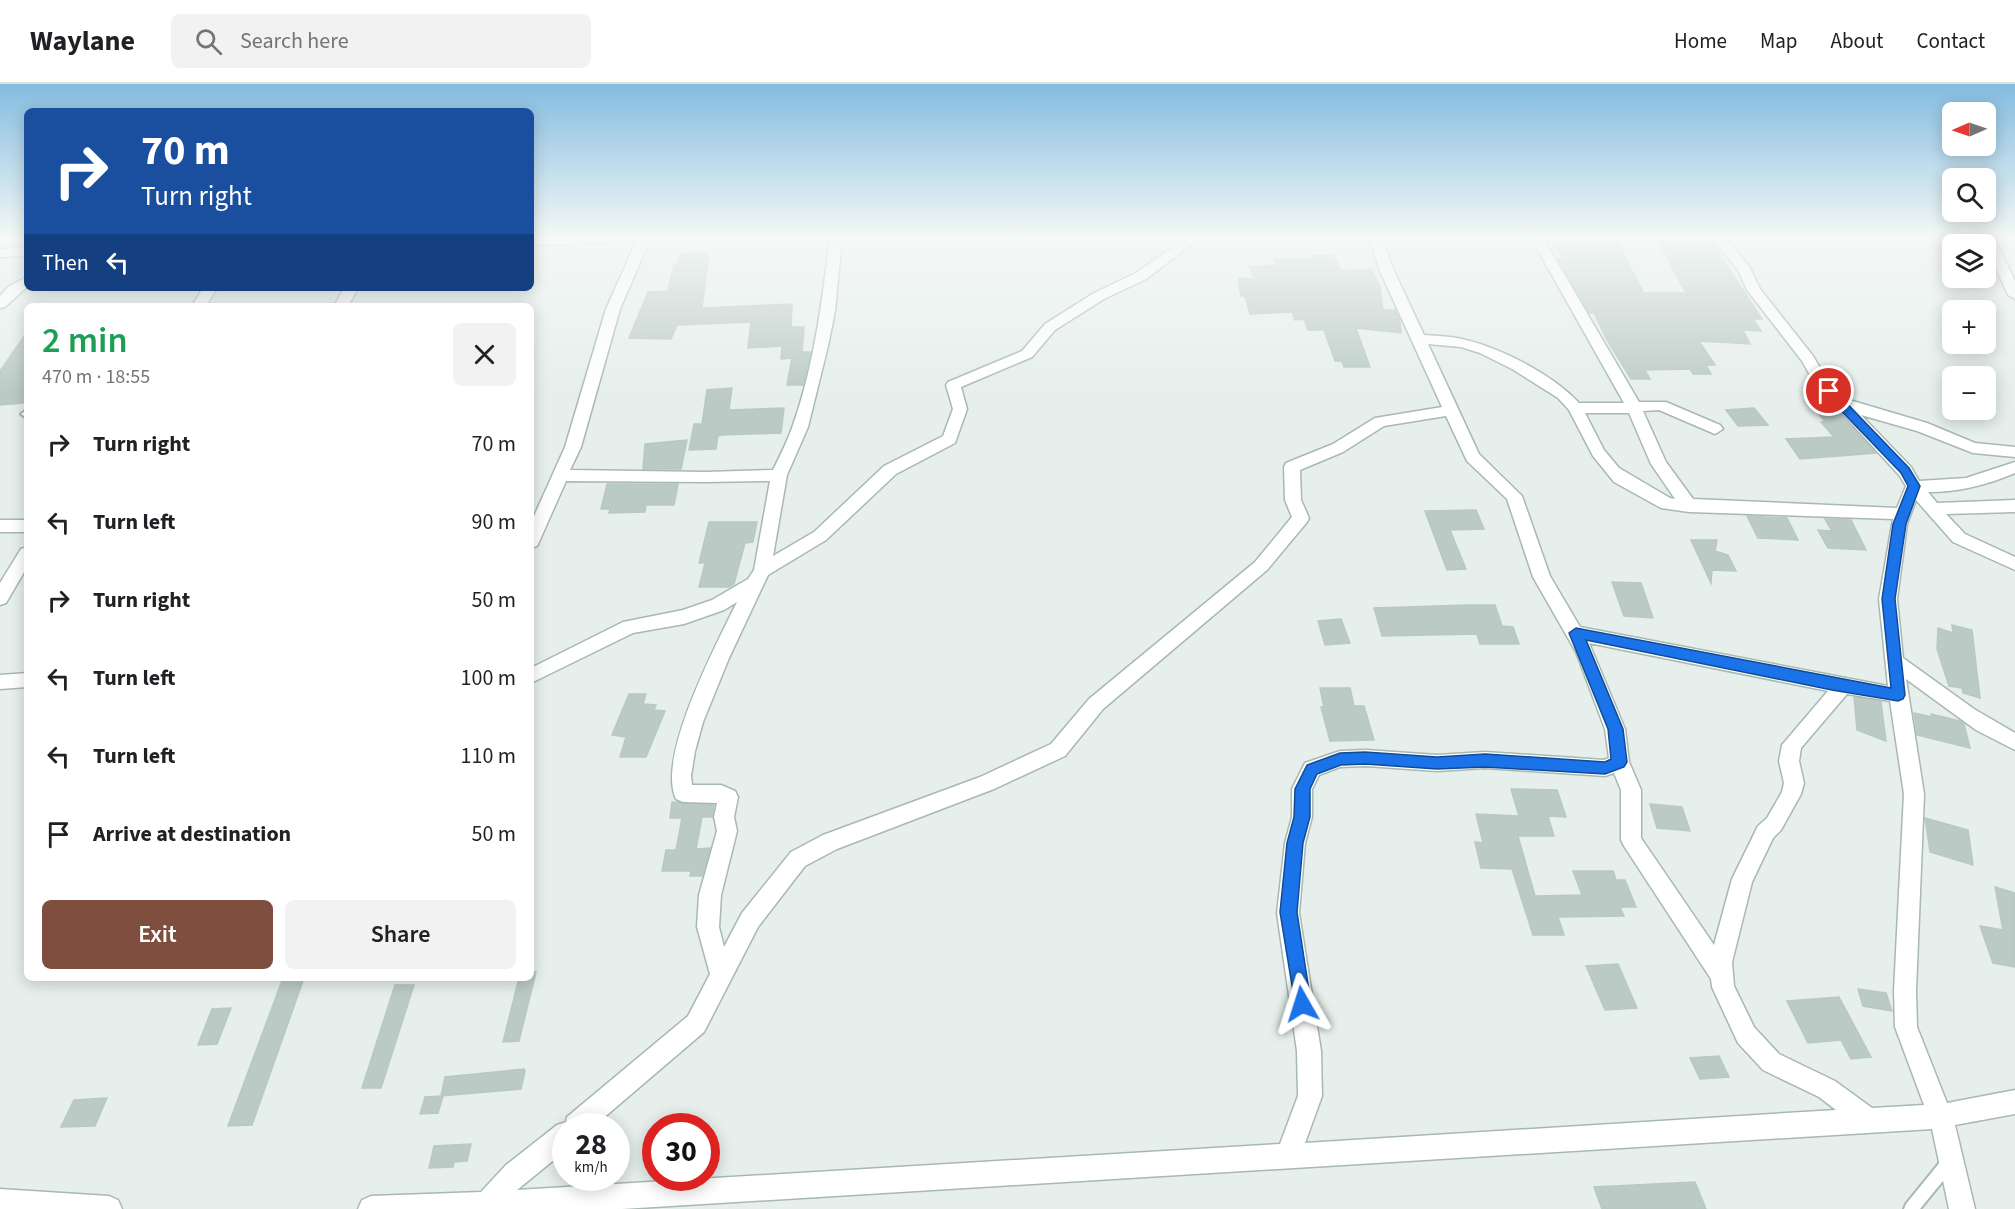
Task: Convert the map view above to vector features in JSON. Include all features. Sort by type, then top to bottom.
[{"type":"street","points":[[0,304],[13,290]]},
{"type":"street","points":[[534,535],[573,447],[613,309],[621,290]]},
{"type":"street","points":[[721,973],[708,927],[710,895],[727,831],[723,817],[728,797],[722,794],[683,793],[680,772],[688,738],[700,708],[758,578],[779,475],[800,427],[821,346],[830,290]]},
{"type":"street","points":[[534,674],[629,627],[701,612],[729,599],[820,536],[890,470],[950,439],[960,409],[953,385],[1027,354],[1050,327],[1111,290]]},
{"type":"street","points":[[1397,290],[1473,457],[1514,496],[1542,577],[1576,633],[1615,729],[1619,762],[1630,790],[1631,840],[1722,977]]},
{"type":"street","points":[[1567,290],[1635,407],[1659,464],[1689,506]]},
{"type":"street","points":[[1754,290],[1808,359],[1820,381],[1905,471],[1914,486],[1951,532],[2015,564]]},
{"type":"street","points":[[1419,339],[1455,342],[1485,350],[1517,366],[1554,389],[1575,408],[1598,452],[1620,478],[1667,504],[1904,514]]},
{"type":"street","points":[[1839,401],[1876,415],[1922,427],[1973,448],[2015,452]]},
{"type":"street","points":[[1575,408],[1612,409],[1667,406],[1714,429]]},
{"type":"street","points":[[591,1113],[696,1024],[750,920],[798,859],[830,842],[987,783],[1058,750],[1096,704],[1268,559],[1301,518],[1293,500],[1292,467],[1338,448],[1380,422],[1452,410]]},
{"type":"street","points":[[1914,486],[1945,489],[1987,480],[2015,467]]},
{"type":"street","points":[[560,475],[705,477],[779,475]]},
{"type":"street","points":[[1914,486],[1899,524],[1888,599],[1898,695],[1914,794],[1905,991],[1906,1027],[1941,1116],[1962,1209]]},
{"type":"street","points":[[1933,509],[2015,506]]},
{"type":"street","points":[[0,526],[24,526]]},
{"type":"street","points":[[0,598],[24,558]]},
{"type":"street","points":[[1576,633],[1898,695]]},
{"type":"street","points":[[1894,661],[1931,686],[1965,715],[2015,742]]},
{"type":"street","points":[[0,682],[24,680]]},
{"type":"street","points":[[1843,686],[1792,745],[1789,761],[1794,783],[1791,794],[1774,824],[1765,832],[1756,855],[1742,879],[1721,963],[1723,987],[1746,1035],[1771,1062],[1827,1089],[1868,1120]]},
{"type":"street","points":[[1288,1156],[1310,1096],[1309,1051],[1288,912],[1295,843],[1302,817],[1302,789],[1312,769],[1340,759],[1365,758],[1437,763],[1485,760],[1605,768],[1619,762]]},
{"type":"street","points":[[371,1209],[493,1206],[1941,1116],[2015,1102]]},
{"type":"street","points":[[493,1206],[515,1174],[552,1145]]},
{"type":"street","points":[[0,1202],[109,1209]]},
{"type":"lane","points":[[1911,1209],[1951,1160]]},
{"type":"building","points":[[704,290],[702,308],[792,304],[791,327],[804,327],[802,352],[811,352],[803,385],[787,385],[792,358],[781,359],[782,346],[748,348],[751,322],[677,325],[671,339],[629,338],[648,292]]},
{"type":"building","points":[[1240,290],[1380,290],[1383,310],[1395,310],[1400,321],[1401,333],[1356,328],[1370,367],[1344,367],[1342,361],[1335,361],[1324,330],[1308,330],[1304,319],[1295,320],[1292,312],[1250,314],[1245,296],[1241,296]]},
{"type":"building","points":[[1576,290],[1686,293],[1685,290],[1743,290],[1762,319],[1753,319],[1761,331],[1743,330],[1750,344],[1699,341],[1715,365],[1706,365],[1711,374],[1693,374],[1690,369],[1645,370],[1650,379],[1631,379],[1607,340],[1594,313],[1589,313]]},
{"type":"building","points":[[24,336],[23,403],[0,405],[0,371]]},
{"type":"building","points":[[732,388],[729,410],[784,408],[781,433],[721,435],[718,436],[716,449],[689,450],[694,424],[702,424],[707,390]]},
{"type":"building","points":[[1805,395],[1822,395],[1876,453],[1800,459],[1786,439],[1834,437],[1821,422],[1825,422]]},
{"type":"building","points":[[1754,408],[1768,425],[1738,426],[1726,410]]},
{"type":"building","points":[[687,440],[681,469],[643,469],[645,444]]},
{"type":"building","points":[[607,484],[678,484],[674,505],[646,505],[645,512],[609,513],[610,509],[601,509]]},
{"type":"building","points":[[1476,510],[1484,529],[1450,530],[1466,569],[1447,570],[1425,511]]},
{"type":"building","points":[[1747,516],[1787,518],[1798,540],[1758,538]]},
{"type":"building","points":[[1825,519],[1851,520],[1866,550],[1828,548],[1818,530],[1832,531]]},
{"type":"building","points":[[709,522],[757,522],[753,542],[745,543],[734,584],[729,587],[699,587],[705,563],[699,563]]},
{"type":"building","points":[[1691,540],[1717,540],[1715,551],[1728,555],[1736,571],[1712,570],[1711,583]]},
{"type":"building","points":[[1612,582],[1641,583],[1653,618],[1624,616]]},
{"type":"building","points":[[1495,605],[1502,626],[1513,627],[1519,644],[1480,644],[1477,634],[1382,636],[1374,608]]},
{"type":"building","points":[[1341,619],[1350,643],[1325,645],[1318,621]]},
{"type":"building","points":[[1952,625],[1972,630],[1980,698],[1963,693],[1962,688],[1949,686],[1937,649],[1938,628],[1953,633]]},
{"type":"building","points":[[1320,688],[1350,688],[1354,706],[1364,706],[1374,740],[1330,741],[1321,707],[1324,707]]},
{"type":"building","points":[[629,694],[646,694],[643,704],[656,705],[654,710],[665,711],[646,757],[620,757],[626,737],[612,735]]},
{"type":"building","points":[[1854,697],[1881,702],[1886,741],[1857,730]]},
{"type":"building","points":[[1914,713],[1932,717],[1931,714],[1960,721],[1964,724],[1970,748],[1917,735]]},
{"type":"building","points":[[1511,789],[1557,790],[1566,817],[1548,816],[1554,836],[1518,836],[1535,896],[1582,895],[1573,871],[1613,871],[1616,880],[1625,880],[1636,907],[1620,907],[1624,916],[1558,917],[1564,935],[1533,935],[1512,869],[1481,868],[1475,842],[1483,843],[1476,814],[1519,816]]},
{"type":"building","points":[[672,802],[714,805],[712,817],[702,817],[696,849],[710,848],[702,876],[690,876],[691,871],[662,871],[666,850],[676,850],[682,818],[670,818]]},
{"type":"building","points":[[1650,804],[1682,807],[1690,831],[1657,828]]},
{"type":"building","points":[[1925,818],[1968,830],[1973,865],[1930,852]]},
{"type":"building","points":[[1995,887],[2015,893],[2015,967],[1993,963],[1980,926],[2003,930]]},
{"type":"building","points":[[1618,964],[1637,1008],[1605,1010],[1586,966]]},
{"type":"building","points":[[282,981],[303,981],[252,1125],[228,1126]]},
{"type":"building","points":[[518,981],[534,981],[519,1041],[503,1042]]},
{"type":"building","points":[[395,985],[414,985],[381,1088],[362,1088]]},
{"type":"building","points":[[1858,989],[1886,993],[1892,1011],[1863,1006]]},
{"type":"building","points":[[1839,997],[1871,1057],[1851,1059],[1841,1040],[1808,1043],[1787,1001]]},
{"type":"building","points":[[231,1008],[217,1044],[198,1045],[212,1009]]},
{"type":"building","points":[[1719,1056],[1729,1077],[1700,1079],[1690,1058]]},
{"type":"building","points":[[524,1069],[521,1089],[441,1096],[445,1077]]},
{"type":"building","points":[[443,1096],[438,1113],[420,1114],[425,1097]]},
{"type":"building","points":[[107,1098],[95,1126],[61,1127],[74,1100]]},
{"type":"building","points":[[471,1144],[467,1161],[454,1162],[453,1167],[429,1168],[434,1146]]},
{"type":"building","points":[[1695,1182],[1706,1209],[1602,1209],[1594,1187]]},
{"type":"route","points":[[1302,1004],[1288,912],[1295,843],[1302,817],[1302,789],[1312,769],[1340,759],[1365,758],[1437,763],[1485,760],[1605,768],[1619,762],[1615,729],[1576,633],[1898,695],[1888,599],[1899,524],[1914,486],[1905,471],[1829,391]]}]
